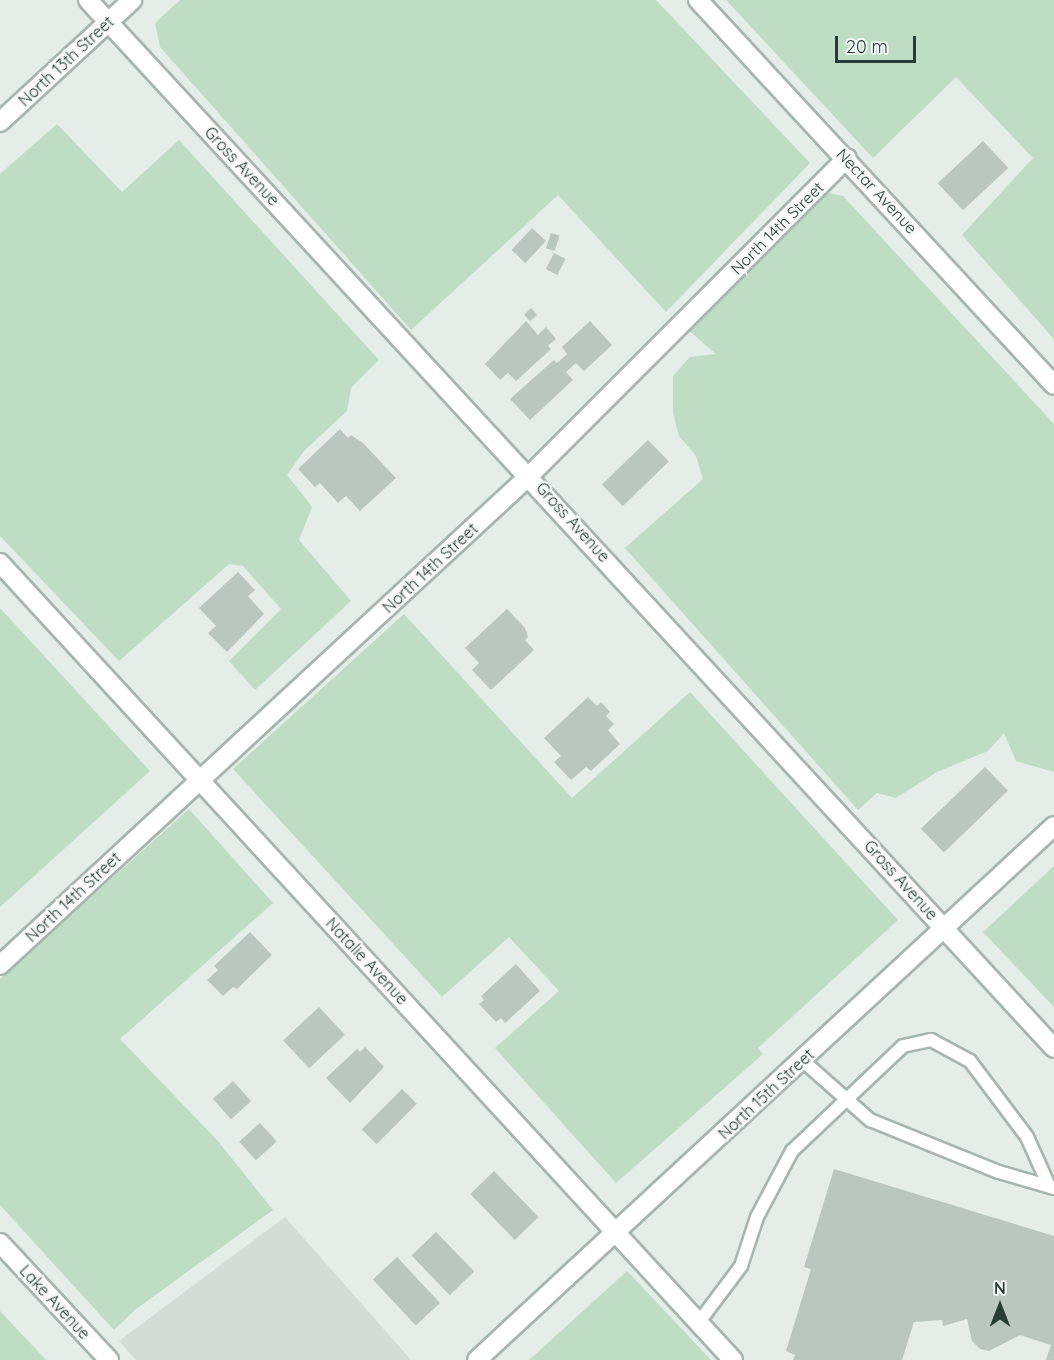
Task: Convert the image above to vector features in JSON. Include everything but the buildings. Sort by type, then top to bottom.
[{"type":"street","name":"Gross Avenue","points":[[88,0],[530,475],[1054,1048]]},
{"type":"street","name":"North 13th Street","points":[[0,122],[132,0]]},
{"type":"street","name":"Nectar Avenue","points":[[698,0],[847,158],[1054,385]]},
{"type":"street","name":"North 14th Street","points":[[0,964],[530,475],[847,158]]},
{"type":"street","name":"Natalie Avenue","points":[[0,563],[733,1360]]},
{"type":"street","name":"North 15th Street","points":[[477,1360],[1054,826]]},
{"type":"street","name":"Lake Avenue","points":[[0,1243],[109,1360]]},
{"type":"lane","points":[[699,1322],[741,1266],[758,1216],[792,1151],[845,1098],[903,1046],[931,1040],[970,1061],[1027,1137],[1051,1187]]},
{"type":"lane","points":[[802,1060],[870,1120],[999,1172],[1051,1187]]},
{"type":"shaded area","points":[[285,1217],[411,1360],[136,1360],[119,1341]]},
{"type":"green space","points":[[180,0],[656,0],[810,163],[666,312],[558,195],[411,330],[160,47],[155,23]]},
{"type":"green space","points":[[726,0],[1054,0],[1054,339],[962,235],[1033,158],[956,77],[873,158]]},
{"type":"green space","points":[[57,124],[122,192],[179,140],[379,360],[351,388],[347,411],[304,451],[287,475],[312,507],[299,540],[351,601],[255,690],[229,661],[281,609],[243,566],[229,564],[119,661],[0,536],[0,174]]},
{"type":"green space","points":[[824,192],[843,196],[1054,424],[1054,772],[1016,761],[1004,733],[988,751],[937,772],[896,798],[877,793],[858,810],[625,548],[703,479],[696,456],[679,436],[673,413],[673,376],[690,357],[716,354],[687,329]]},
{"type":"green space","points":[[0,608],[150,771],[0,907]]},
{"type":"green space","points":[[404,614],[572,798],[690,692],[898,920],[758,1048],[763,1054],[616,1183],[495,1048],[559,991],[509,937],[442,997],[233,769]]},
{"type":"green space","points":[[189,809],[273,903],[120,1039],[217,1140],[273,1210],[136,1309],[114,1330],[0,1205],[0,979]]},
{"type":"green space","points":[[1054,866],[1054,1007],[983,932]]},
{"type":"green space","points":[[627,1271],[711,1360],[529,1360]]},
{"type":"green space","points":[[0,1311],[46,1360],[0,1360]]}]
